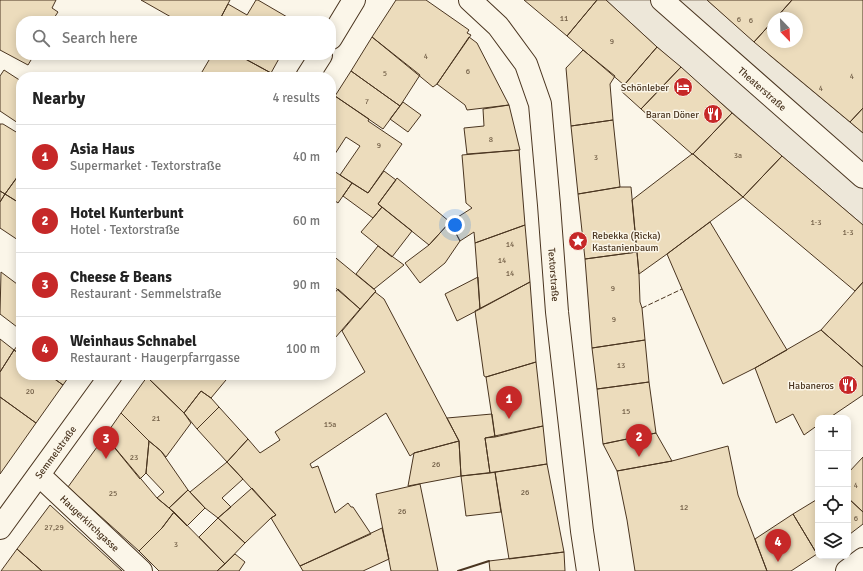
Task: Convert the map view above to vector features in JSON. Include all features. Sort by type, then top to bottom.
[{"type":"street","points":[[336,30],[354,0]]},
{"type":"street","name":"Textorstraße","points":[[470,0],[498,26],[526,64],[540,104],[557,312],[582,531],[588,571]]},
{"type":"street","name":"Theaterstraße","points":[[662,0],[863,177]]},
{"type":"street","points":[[310,72],[318,60]]},
{"type":"street","name":"Semmelstraße","points":[[0,528],[107,380]]},
{"type":"street","name":"Haugerkirchgasse","points":[[39,475],[141,571]]},
{"type":"street","points":[[847,571],[863,559]]},
{"type":"shaded area","points":[[606,0],[707,0],[774,59],[863,133],[863,225],[657,47]]},
{"type":"building","points":[[0,0],[56,0],[52,8],[58,12],[55,16],[16,16],[16,59],[0,50]]},
{"type":"building","points":[[141,0],[230,0],[222,16],[169,16]]},
{"type":"building","points":[[256,0],[258,0],[285,16],[222,16],[228,4],[247,15]]},
{"type":"building","points":[[396,0],[426,0],[469,30],[467,33],[471,35],[437,84],[433,87],[372,37]]},
{"type":"building","points":[[524,0],[597,0],[567,36]]},
{"type":"building","points":[[597,0],[606,0],[657,47],[624,85],[567,36]]},
{"type":"building","points":[[707,0],[792,0],[781,12],[767,12],[767,28],[754,42]]},
{"type":"building","points":[[792,0],[863,0],[863,108],[850,122],[754,42],[767,28],[767,48],[803,48],[803,12],[781,12]]},
{"type":"building","points":[[372,37],[420,75],[400,106],[351,71]]},
{"type":"building","points":[[469,37],[477,43],[509,105],[467,110],[465,105],[437,84]]},
{"type":"building","points":[[657,47],[681,67],[641,109],[620,90]]},
{"type":"building","points":[[583,50],[615,76],[610,84],[613,120],[571,126],[566,68]]},
{"type":"building","points":[[19,60],[31,60],[28,65]]},
{"type":"building","points":[[209,60],[247,60],[269,72],[202,72]]},
{"type":"building","points":[[247,60],[278,60],[272,72]]},
{"type":"building","points":[[681,67],[732,113],[693,154],[641,109]]},
{"type":"building","points":[[4,70],[16,78],[16,122],[0,111],[0,76]]},
{"type":"building","points":[[351,71],[400,106],[383,129],[336,97]]},
{"type":"building","points":[[336,97],[402,144],[368,193],[340,175],[360,146],[346,137],[336,152]]},
{"type":"building","points":[[403,102],[421,115],[408,132],[390,119]]},
{"type":"building","points":[[509,105],[520,150],[467,154],[464,128],[484,126],[483,109]]},
{"type":"building","points":[[863,108],[863,133],[850,122]]},
{"type":"building","points":[[732,113],[782,156],[743,197],[693,154]]},
{"type":"building","points":[[613,120],[620,187],[578,194],[571,126]]},
{"type":"building","points":[[0,124],[3,124],[16,132],[16,179],[5,194],[0,191]]},
{"type":"building","points":[[519,150],[525,225],[475,243],[474,232],[460,241],[450,222],[472,208],[466,203],[462,155]]},
{"type":"building","points":[[692,154],[743,197],[639,274],[632,200]]},
{"type":"building","points":[[782,156],[863,225],[863,282],[855,291],[743,197]]},
{"type":"building","points":[[384,171],[396,180],[378,204],[382,207],[373,218],[343,196],[352,183],[368,193]]},
{"type":"building","points":[[336,172],[352,183],[338,203],[336,202]]},
{"type":"building","points":[[397,178],[450,222],[429,245],[378,204]]},
{"type":"building","points":[[16,179],[16,201],[5,194]]},
{"type":"building","points":[[620,187],[631,187],[637,252],[585,259],[578,194]]},
{"type":"building","points":[[0,191],[5,194],[0,202]]},
{"type":"building","points":[[5,194],[16,201],[16,239],[0,228],[0,202]]},
{"type":"building","points":[[382,207],[412,231],[392,257],[361,232]]},
{"type":"building","points":[[450,222],[460,241],[445,263],[420,283],[405,263],[429,245]]},
{"type":"building","points":[[710,222],[787,350],[723,384],[667,254]]},
{"type":"building","points":[[525,225],[530,282],[480,309],[475,243]]},
{"type":"building","points":[[378,246],[404,265],[374,289],[356,274]]},
{"type":"building","points":[[637,252],[640,302],[642,308],[645,340],[592,348],[585,259]]},
{"type":"building","points":[[336,258],[376,291],[360,309],[336,288]]},
{"type":"building","points":[[1,272],[16,283],[16,326],[0,314]]},
{"type":"building","points":[[478,277],[480,309],[457,321],[445,294]]},
{"type":"building","points":[[530,282],[536,362],[486,377],[484,376],[475,311]]},
{"type":"building","points":[[863,282],[863,367],[821,330]]},
{"type":"building","points":[[338,289],[360,309],[336,337],[336,291]]},
{"type":"building","points":[[375,292],[384,299],[459,441],[414,453],[410,456],[386,413],[310,464],[312,468],[318,466],[335,513],[348,503],[351,507],[353,507],[371,534],[300,566],[271,518],[276,515],[227,462],[248,439],[260,453],[280,440],[275,432],[365,372],[342,331]]},
{"type":"building","points":[[821,330],[863,367],[863,395],[833,415],[815,415],[815,427],[804,435],[793,414],[776,423],[755,368]]},
{"type":"building","points":[[0,339],[14,350],[0,372]]},
{"type":"building","points":[[645,340],[649,382],[597,389],[592,348]]},
{"type":"building","points":[[14,350],[16,351],[16,380],[56,380],[63,385],[36,423],[0,397],[0,372]]},
{"type":"building","points":[[536,362],[543,426],[495,437],[486,377]]},
{"type":"building","points":[[56,380],[66,380],[63,385]]},
{"type":"building","points":[[145,380],[150,380],[184,413],[191,423],[166,457],[121,413]]},
{"type":"building","points":[[150,380],[226,380],[211,398],[201,391],[184,413]]},
{"type":"building","points":[[649,382],[656,433],[603,444],[597,389]]},
{"type":"building","points":[[201,391],[211,398],[219,407],[197,429],[184,413]]},
{"type":"building","points":[[0,397],[36,423],[0,474]]},
{"type":"building","points":[[219,407],[248,439],[227,462],[197,429]]},
{"type":"building","points":[[121,413],[149,441],[146,473],[140,479],[105,436]]},
{"type":"building","points":[[492,414],[495,437],[485,438],[490,473],[461,476],[459,441],[447,418]]},
{"type":"building","points":[[543,426],[547,464],[490,473],[485,438]]},
{"type":"building","points":[[656,433],[672,461],[617,471],[603,444]]},
{"type":"building","points":[[105,436],[157,498],[174,512],[162,528],[139,551],[68,487]]},
{"type":"building","points":[[149,441],[161,451],[188,490],[169,508],[157,498],[164,492],[146,473]]},
{"type":"building","points":[[459,441],[461,476],[408,486],[414,453]]},
{"type":"building","points":[[728,446],[738,495],[767,571],[635,571],[617,471],[672,461]]},
{"type":"building","points":[[863,457],[863,512],[851,501],[851,470]]},
{"type":"building","points":[[227,462],[243,479],[222,498],[231,507],[218,518],[205,508],[190,492]]},
{"type":"building","points":[[547,464],[564,552],[509,559],[495,472]]},
{"type":"building","points":[[495,472],[501,512],[466,516],[461,476]]},
{"type":"building","points":[[420,484],[438,571],[391,571],[376,494]]},
{"type":"building","points":[[252,488],[276,515],[245,543],[218,518]]},
{"type":"building","points":[[188,490],[205,508],[187,526],[169,508]]},
{"type":"building","points":[[815,501],[815,551],[793,514]]},
{"type":"building","points":[[851,501],[863,512],[863,524],[851,533]]},
{"type":"building","points":[[50,505],[122,571],[42,571],[17,549]]},
{"type":"building","points":[[174,512],[225,564],[217,571],[159,571],[139,551],[162,528]]},
{"type":"building","points":[[793,514],[815,551],[815,555],[791,571],[767,571],[755,539]]},
{"type":"building","points":[[218,518],[245,543],[225,564],[199,537]]},
{"type":"building","points":[[382,528],[389,559],[363,571],[303,571],[300,566]]},
{"type":"building","points":[[17,549],[42,571],[1,571]]},
{"type":"building","points":[[564,552],[565,571],[490,571],[489,561]]},
{"type":"building","points":[[235,554],[245,562],[239,571],[217,571]]},
{"type":"fence","points":[[642,308],[682,289]]},
{"type":"wall","points":[[458,571],[489,561]]},
{"type":"place","name":"Schönleber","points":[[683,87]]},
{"type":"place","name":"Baran Döner","points":[[713,114]]},
{"type":"place","name":"Rebekka (Ricka) Kastanienbaum","points":[[578,241]]},
{"type":"place","name":"Habaneros","points":[[848,385]]},
{"type":"place","name":"Asia Haus","points":[[509,419]]},
{"type":"place","name":"Hotel Kunterbunt","points":[[639,457]]},
{"type":"place","name":"Cheese & Beans","points":[[106,459]]},
{"type":"place","name":"Weinhaus Schnabel","points":[[778,562]]}]
